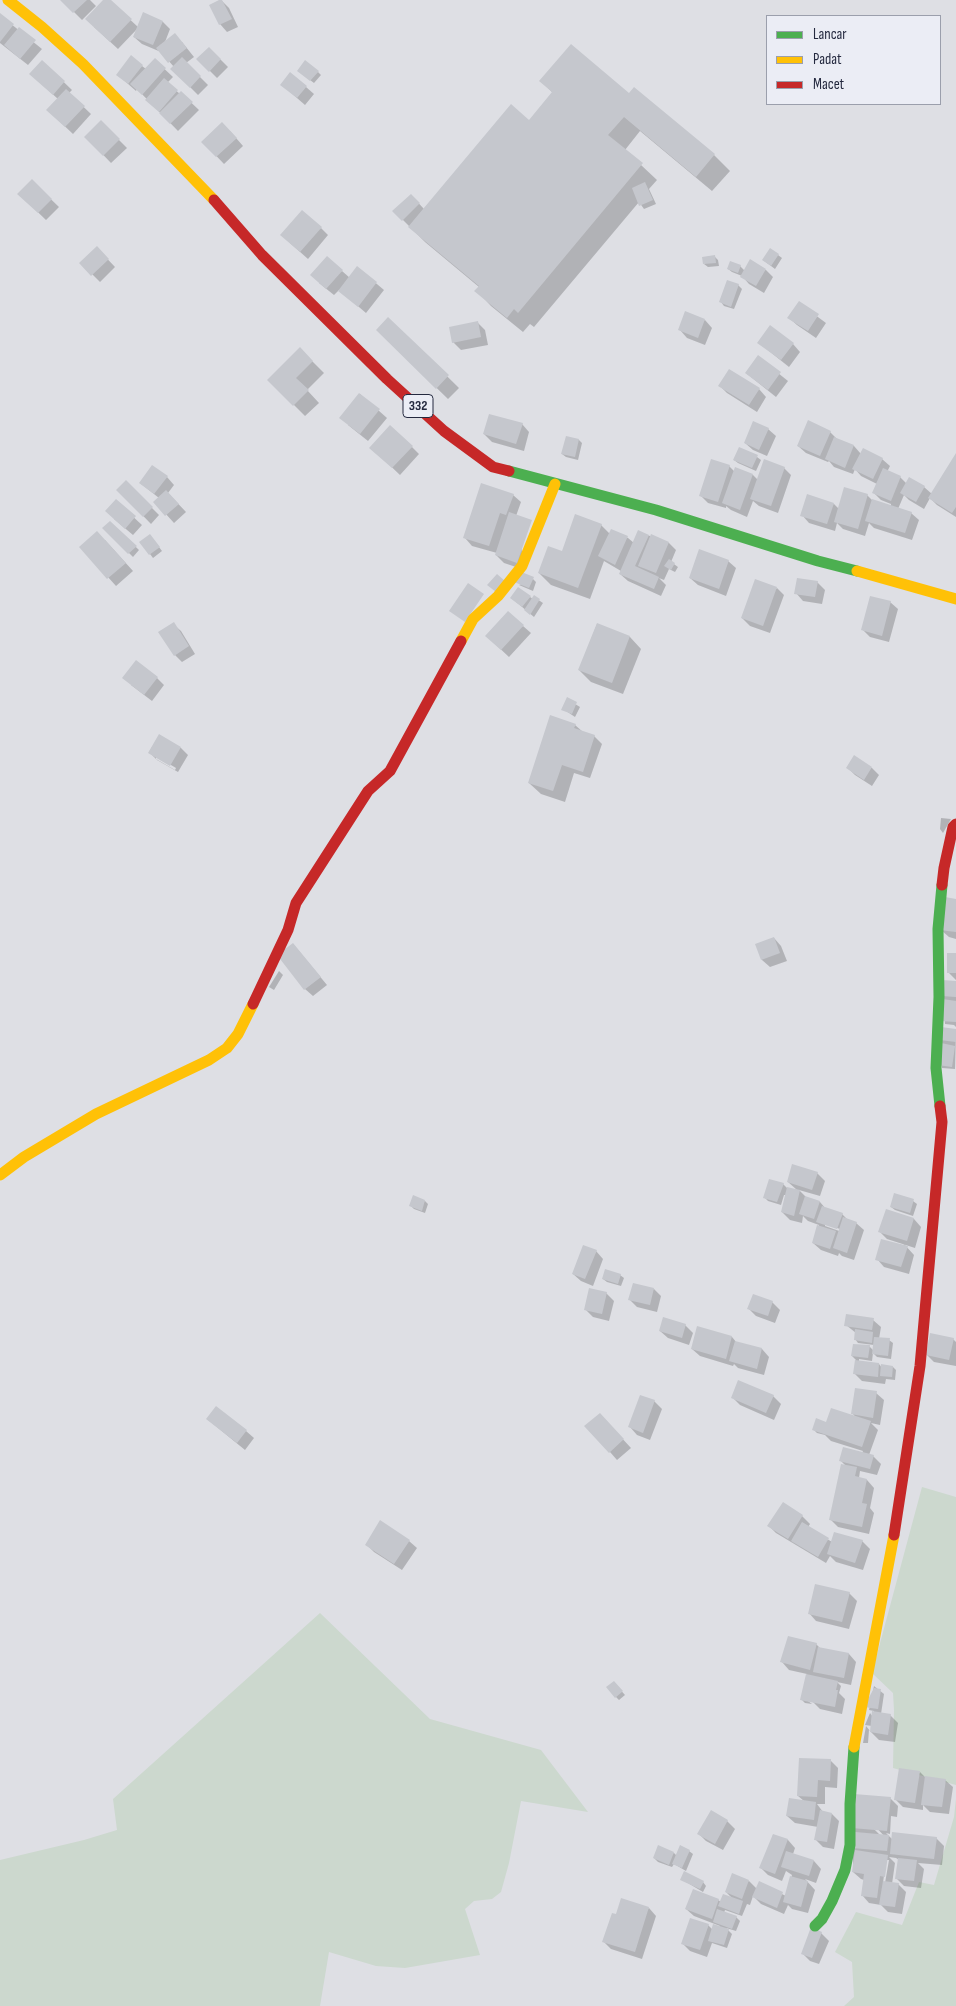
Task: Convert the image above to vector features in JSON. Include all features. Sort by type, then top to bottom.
[{"type":"street","name":"332","points":[[8,0],[42,27],[83,64],[222,208],[262,255],[386,379],[444,431],[493,467],[656,510],[818,562],[897,581],[956,599]]},
{"type":"street","points":[[0,1175],[24,1157],[96,1114],[210,1060],[227,1048],[238,1034],[288,930],[296,903],[368,791],[390,771],[472,619],[498,596],[522,566],[555,484]]},
{"type":"street","points":[[815,1926],[822,1919],[832,1901],[845,1870],[850,1845],[850,1804],[854,1749],[893,1544],[920,1366],[942,1122],[936,1068],[939,997],[938,929],[944,868],[953,827],[956,824]]},
{"type":"shaded area","points":[[922,1487],[956,1497],[956,1785],[893,1768],[893,1693],[872,1673]]},
{"type":"shaded area","points":[[320,1613],[430,1719],[541,1750],[588,1812],[521,1801],[509,1863],[501,1892],[492,1899],[474,1901],[465,1909],[480,1955],[405,1968],[376,1966],[329,1952],[320,2006],[0,2006],[0,1860],[117,1830],[113,1799]]},
{"type":"shaded area","points":[[956,1799],[956,2006],[844,2006],[854,1997],[852,1962],[835,1952],[856,1912],[902,1925],[919,1882],[934,1885],[954,1817]]},
{"type":"building","points":[[60,0],[87,0],[73,13]]},
{"type":"building","points":[[103,0],[111,0],[132,19],[110,42],[85,19]]},
{"type":"building","points":[[222,0],[232,19],[219,25],[209,5]]},
{"type":"building","points":[[143,12],[163,21],[153,45],[133,37]]},
{"type":"building","points":[[0,13],[14,24],[0,42]]},
{"type":"building","points":[[19,27],[36,40],[20,59],[4,45]]},
{"type":"building","points":[[175,33],[187,48],[168,63],[156,48]]},
{"type":"building","points":[[571,44],[629,93],[634,87],[715,154],[696,177],[624,117],[608,135],[643,163],[518,313],[514,309],[507,318],[474,291],[479,286],[408,227],[511,104],[529,120],[552,92],[539,81]]},
{"type":"building","points":[[209,47],[221,59],[209,72],[196,59]]},
{"type":"building","points":[[131,55],[143,65],[128,84],[116,75]]},
{"type":"building","points":[[182,57],[201,76],[190,88],[170,69]]},
{"type":"building","points":[[155,58],[166,68],[142,95],[130,84]]},
{"type":"building","points":[[42,60],[65,81],[53,95],[29,74]]},
{"type":"building","points":[[305,60],[319,71],[310,81],[297,71]]},
{"type":"building","points":[[290,72],[307,86],[297,98],[280,85]]},
{"type":"building","points":[[164,78],[178,90],[159,112],[145,100]]},
{"type":"building","points":[[66,89],[85,106],[65,127],[46,110]]},
{"type":"building","points":[[181,91],[193,102],[170,124],[159,113]]},
{"type":"building","points":[[101,120],[120,139],[103,156],[84,137]]},
{"type":"building","points":[[222,122],[237,138],[216,157],[201,142]]},
{"type":"building","points":[[32,179],[52,199],[38,213],[17,194]]},
{"type":"building","points":[[645,182],[653,200],[639,206],[632,188]]},
{"type":"building","points":[[411,194],[420,203],[402,221],[392,211]]},
{"type":"building","points":[[302,210],[322,227],[300,252],[280,235]]},
{"type":"building","points":[[97,246],[109,259],[91,276],[79,263]]},
{"type":"building","points":[[770,248],[779,254],[771,266],[762,260]]},
{"type":"building","points":[[715,255],[716,263],[703,264],[702,257]]},
{"type":"building","points":[[327,256],[343,270],[326,289],[310,275]]},
{"type":"building","points":[[750,259],[766,269],[756,286],[740,277]]},
{"type":"building","points":[[730,261],[741,265],[738,273],[727,269]]},
{"type":"building","points":[[357,266],[377,282],[358,307],[338,291]]},
{"type":"building","points":[[727,280],[739,284],[731,307],[719,302]]},
{"type":"building","points":[[799,301],[819,314],[808,331],[787,318]]},
{"type":"building","points":[[685,311],[705,319],[698,338],[678,330]]},
{"type":"building","points":[[388,317],[449,375],[436,389],[376,330]]},
{"type":"building","points":[[478,321],[481,337],[452,343],[449,327]]},
{"type":"building","points":[[770,325],[794,343],[781,360],[757,343]]},
{"type":"building","points":[[300,347],[313,361],[296,378],[309,390],[293,406],[267,380]]},
{"type":"building","points":[[758,355],[781,372],[768,390],[745,373]]},
{"type":"building","points":[[729,369],[760,388],[749,405],[718,386]]},
{"type":"building","points":[[359,393],[380,409],[360,434],[339,418]]},
{"type":"building","points":[[489,414],[523,423],[516,444],[483,434]]},
{"type":"building","points":[[808,420],[831,431],[820,456],[797,446]]},
{"type":"building","points":[[753,421],[769,428],[759,450],[744,443]]},
{"type":"building","points":[[390,425],[413,446],[392,468],[369,448]]},
{"type":"building","points":[[566,436],[579,439],[575,457],[561,454]]},
{"type":"building","points":[[834,437],[854,445],[845,468],[825,459]]},
{"type":"building","points":[[739,447],[758,455],[752,468],[733,460]]},
{"type":"building","points":[[863,448],[883,458],[873,479],[852,469]]},
{"type":"building","points":[[956,453],[956,507],[952,513],[928,498]]},
{"type":"building","points":[[711,459],[730,465],[718,502],[699,496]]},
{"type":"building","points":[[764,459],[785,467],[771,506],[750,499]]},
{"type":"building","points":[[152,465],[168,476],[154,494],[139,483]]},
{"type":"building","points":[[735,467],[753,474],[740,510],[722,503]]},
{"type":"building","points":[[883,468],[901,476],[891,501],[872,493]]},
{"type":"building","points":[[909,477],[925,486],[916,502],[900,493]]},
{"type":"building","points":[[126,480],[153,507],[143,517],[116,490]]},
{"type":"building","points":[[481,483],[514,494],[506,515],[500,513],[489,546],[463,538]]},
{"type":"building","points":[[844,487],[868,494],[858,529],[834,522]]},
{"type":"building","points":[[166,490],[179,504],[165,516],[153,502]]},
{"type":"building","points":[[807,494],[834,503],[827,524],[800,516]]},
{"type":"building","points":[[116,499],[136,516],[125,529],[105,511]]},
{"type":"building","points":[[872,499],[912,512],[905,533],[865,521]]},
{"type":"building","points":[[509,512],[532,520],[517,563],[495,555]]},
{"type":"building","points":[[575,514],[602,524],[578,588],[538,573],[548,546],[562,551]]},
{"type":"building","points":[[110,521],[137,546],[128,554],[102,528]]},
{"type":"building","points":[[611,529],[628,536],[615,565],[598,556]]},
{"type":"building","points":[[638,530],[649,535],[635,566],[659,577],[654,589],[619,574]]},
{"type":"building","points":[[97,531],[126,563],[107,579],[79,547]]},
{"type":"building","points":[[150,534],[160,547],[149,555],[139,542]]},
{"type":"building","points":[[651,534],[669,542],[656,573],[638,566]]},
{"type":"building","points":[[699,549],[729,560],[719,589],[689,578]]},
{"type":"building","points":[[669,559],[675,563],[671,570],[664,566]]},
{"type":"building","points":[[519,571],[534,577],[529,588],[514,582]]},
{"type":"building","points":[[497,574],[505,581],[496,592],[487,585]]},
{"type":"building","points":[[797,578],[818,581],[815,597],[794,594]]},
{"type":"building","points":[[755,579],[777,587],[763,626],[741,618]]},
{"type":"building","points":[[468,583],[484,594],[465,622],[449,611]]},
{"type":"building","points":[[518,587],[531,596],[522,607],[510,598]]},
{"type":"building","points":[[534,595],[540,599],[530,615],[524,610]]},
{"type":"building","points":[[870,596],[891,601],[882,636],[861,630]]},
{"type":"building","points":[[508,611],[524,625],[501,650],[485,636]]},
{"type":"building","points":[[174,622],[189,646],[174,656],[158,632]]},
{"type":"building","points":[[597,623],[630,636],[612,683],[578,670]]},
{"type":"building","points":[[136,660],[158,677],[144,695],[122,678]]},
{"type":"building","points":[[567,697],[577,702],[572,714],[561,710]]},
{"type":"building","points":[[550,715],[576,724],[574,728],[595,735],[583,772],[562,765],[553,791],[528,783]]},
{"type":"building","points":[[159,734],[181,747],[170,766],[148,753]]},
{"type":"building","points":[[854,755],[872,767],[864,780],[846,768]]},
{"type":"building","points":[[945,897],[956,899],[956,932],[940,930]]},
{"type":"building","points":[[774,937],[780,953],[761,960],[755,944]]},
{"type":"building","points":[[293,943],[321,977],[304,990],[277,955]]},
{"type":"building","points":[[947,953],[956,953],[956,973],[947,973]]},
{"type":"building","points":[[942,980],[956,981],[956,997],[942,996]]},
{"type":"building","points":[[942,999],[956,1001],[956,1022],[941,1021]]},
{"type":"building","points":[[941,1027],[956,1029],[956,1042],[940,1040]]},
{"type":"building","points":[[941,1043],[955,1046],[952,1067],[938,1065]]},
{"type":"building","points":[[792,1164],[818,1172],[812,1190],[787,1182]]},
{"type":"building","points":[[769,1179],[784,1183],[777,1202],[763,1198]]},
{"type":"building","points":[[787,1187],[800,1190],[794,1216],[781,1212]]},
{"type":"building","points":[[894,1193],[914,1199],[910,1213],[890,1207]]},
{"type":"building","points":[[413,1195],[425,1200],[422,1211],[409,1206]]},
{"type":"building","points":[[805,1196],[820,1201],[814,1219],[799,1214]]},
{"type":"building","points":[[822,1206],[843,1213],[837,1229],[816,1222]]},
{"type":"building","points":[[886,1209],[914,1218],[907,1241],[878,1232]]},
{"type":"building","points":[[843,1217],[857,1222],[847,1253],[833,1248]]},
{"type":"building","points":[[817,1225],[836,1231],[830,1249],[812,1243]]},
{"type":"building","points":[[881,1239],[908,1246],[901,1267],[875,1260]]},
{"type":"building","points":[[583,1245],[597,1250],[585,1279],[572,1274]]},
{"type":"building","points":[[605,1269],[621,1274],[618,1284],[602,1279]]},
{"type":"building","points":[[633,1283],[654,1288],[650,1305],[628,1300]]},
{"type":"building","points":[[589,1288],[607,1292],[602,1314],[584,1310]]},
{"type":"building","points":[[753,1294],[773,1301],[768,1316],[747,1309]]},
{"type":"building","points":[[846,1314],[874,1318],[872,1330],[844,1326]]},
{"type":"building","points":[[663,1317],[686,1324],[682,1338],[659,1331]]},
{"type":"building","points":[[697,1326],[732,1336],[726,1359],[691,1349]]},
{"type":"building","points":[[855,1329],[873,1332],[872,1343],[854,1340]]},
{"type":"building","points":[[930,1333],[954,1338],[949,1360],[926,1355]]},
{"type":"building","points":[[874,1337],[890,1338],[888,1356],[872,1354]]},
{"type":"building","points":[[735,1341],[762,1348],[757,1369],[729,1361]]},
{"type":"building","points":[[853,1344],[870,1345],[868,1358],[851,1356]]},
{"type":"building","points":[[855,1360],[879,1363],[878,1377],[853,1374]]},
{"type":"building","points":[[881,1364],[893,1366],[892,1377],[880,1376]]},
{"type":"building","points":[[738,1380],[774,1395],[766,1413],[731,1398]]},
{"type":"building","points":[[855,1388],[877,1391],[873,1418],[851,1414]]},
{"type":"building","points":[[640,1395],[655,1400],[643,1433],[628,1427]]},
{"type":"building","points":[[216,1406],[247,1430],[237,1443],[206,1419]]},
{"type":"building","points":[[831,1408],[871,1421],[862,1447],[812,1430],[816,1418],[826,1422]]},
{"type":"building","points":[[600,1413],[624,1439],[609,1453],[584,1426]]},
{"type":"building","points":[[843,1447],[874,1455],[870,1469],[839,1461]]},
{"type":"building","points":[[841,1464],[857,1467],[855,1476],[867,1479],[862,1503],[867,1504],[862,1527],[829,1520]]},
{"type":"building","points":[[783,1502],[803,1515],[788,1539],[767,1526]]},
{"type":"building","points":[[380,1520],[410,1540],[394,1564],[365,1545]]},
{"type":"building","points":[[802,1522],[829,1538],[818,1557],[791,1541]]},
{"type":"building","points":[[834,1532],[863,1540],[855,1563],[827,1554]]},
{"type":"building","points":[[815,1584],[850,1592],[842,1622],[808,1614]]},
{"type":"building","points":[[788,1636],[817,1643],[810,1670],[780,1662]]},
{"type":"building","points":[[818,1647],[849,1653],[844,1678],[813,1672]]},
{"type":"building","points":[[806,1674],[838,1681],[835,1707],[800,1700]]},
{"type":"building","points":[[614,1681],[623,1691],[615,1698],[606,1687]]},
{"type":"building","points":[[874,1688],[881,1689],[878,1709],[864,1707]]},
{"type":"building","points":[[872,1711],[891,1714],[888,1735],[870,1732]]},
{"type":"building","points":[[799,1758],[831,1759],[830,1781],[818,1780],[817,1797],[797,1796]]},
{"type":"building","points":[[899,1768],[920,1771],[915,1803],[894,1800]]},
{"type":"building","points":[[925,1776],[946,1779],[942,1807],[921,1805]]},
{"type":"building","points":[[854,1794],[891,1797],[887,1831],[852,1828]]},
{"type":"building","points":[[789,1798],[816,1802],[814,1820],[786,1816]]},
{"type":"building","points":[[711,1810],[728,1820],[715,1844],[697,1834]]},
{"type":"building","points":[[820,1810],[832,1813],[827,1842],[814,1840]]},
{"type":"building","points":[[855,1832],[889,1835],[887,1851],[853,1848]]},
{"type":"building","points":[[892,1832],[937,1837],[934,1859],[890,1854]]},
{"type":"building","points":[[773,1834],[788,1839],[775,1874],[759,1868]]},
{"type":"building","points":[[658,1845],[674,1852],[669,1865],[653,1858]]},
{"type":"building","points":[[680,1845],[690,1850],[682,1868],[672,1864]]},
{"type":"building","points":[[855,1850],[888,1855],[885,1877],[880,1876],[877,1898],[861,1896],[864,1874],[852,1872]]},
{"type":"building","points":[[786,1851],[814,1860],[809,1876],[781,1867]]},
{"type":"building","points":[[898,1858],[917,1860],[914,1881],[895,1879]]},
{"type":"building","points":[[684,1871],[704,1881],[700,1889],[680,1880]]},
{"type":"building","points":[[732,1873],[749,1880],[742,1899],[725,1892]]},
{"type":"building","points":[[790,1876],[808,1881],[801,1907],[783,1902]]},
{"type":"building","points":[[759,1881],[783,1892],[777,1908],[752,1897]]},
{"type":"building","points":[[883,1881],[899,1883],[895,1907],[879,1905]]},
{"type":"building","points":[[693,1889],[719,1899],[712,1919],[685,1909]]},
{"type":"building","points":[[723,1894],[743,1901],[739,1914],[718,1906]]},
{"type":"building","points":[[621,1898],[649,1907],[635,1952],[602,1942],[612,1913],[616,1914]]},
{"type":"building","points":[[717,1909],[737,1916],[732,1929],[713,1922]]},
{"type":"building","points":[[690,1918],[709,1924],[700,1950],[681,1944]]},
{"type":"building","points":[[713,1924],[729,1929],[724,1945],[708,1941]]},
{"type":"building","points":[[811,1927],[822,1932],[812,1958],[801,1954]]},
{"type":"traffic: fast","points":[[509,471],[656,510],[818,561],[857,571]]},
{"type":"traffic: fast","points":[[940,1106],[936,1068],[939,997],[938,929],[942,885]]},
{"type":"traffic: fast","points":[[815,1926],[822,1919],[832,1901],[845,1870],[850,1845],[850,1804],[854,1747]]},
{"type":"traffic: slow","points":[[8,0],[42,27],[83,64],[214,200]]},
{"type":"traffic: slow","points":[[461,641],[473,619],[498,596],[522,566],[555,484]]},
{"type":"traffic: slow","points":[[857,571],[956,599]]},
{"type":"traffic: slow","points":[[0,1175],[24,1157],[96,1114],[209,1060],[227,1048],[238,1034],[253,1004]]},
{"type":"traffic: slow","points":[[854,1747],[894,1535]]},
{"type":"traffic: jam","points":[[214,200],[262,255],[387,379],[444,431],[493,467],[509,471]]},
{"type":"traffic: jam","points":[[253,1004],[288,930],[296,903],[368,791],[390,771],[461,641]]},
{"type":"traffic: jam","points":[[942,885],[953,827],[956,824]]},
{"type":"traffic: jam","points":[[894,1535],[920,1366],[942,1122],[940,1106]]}]
